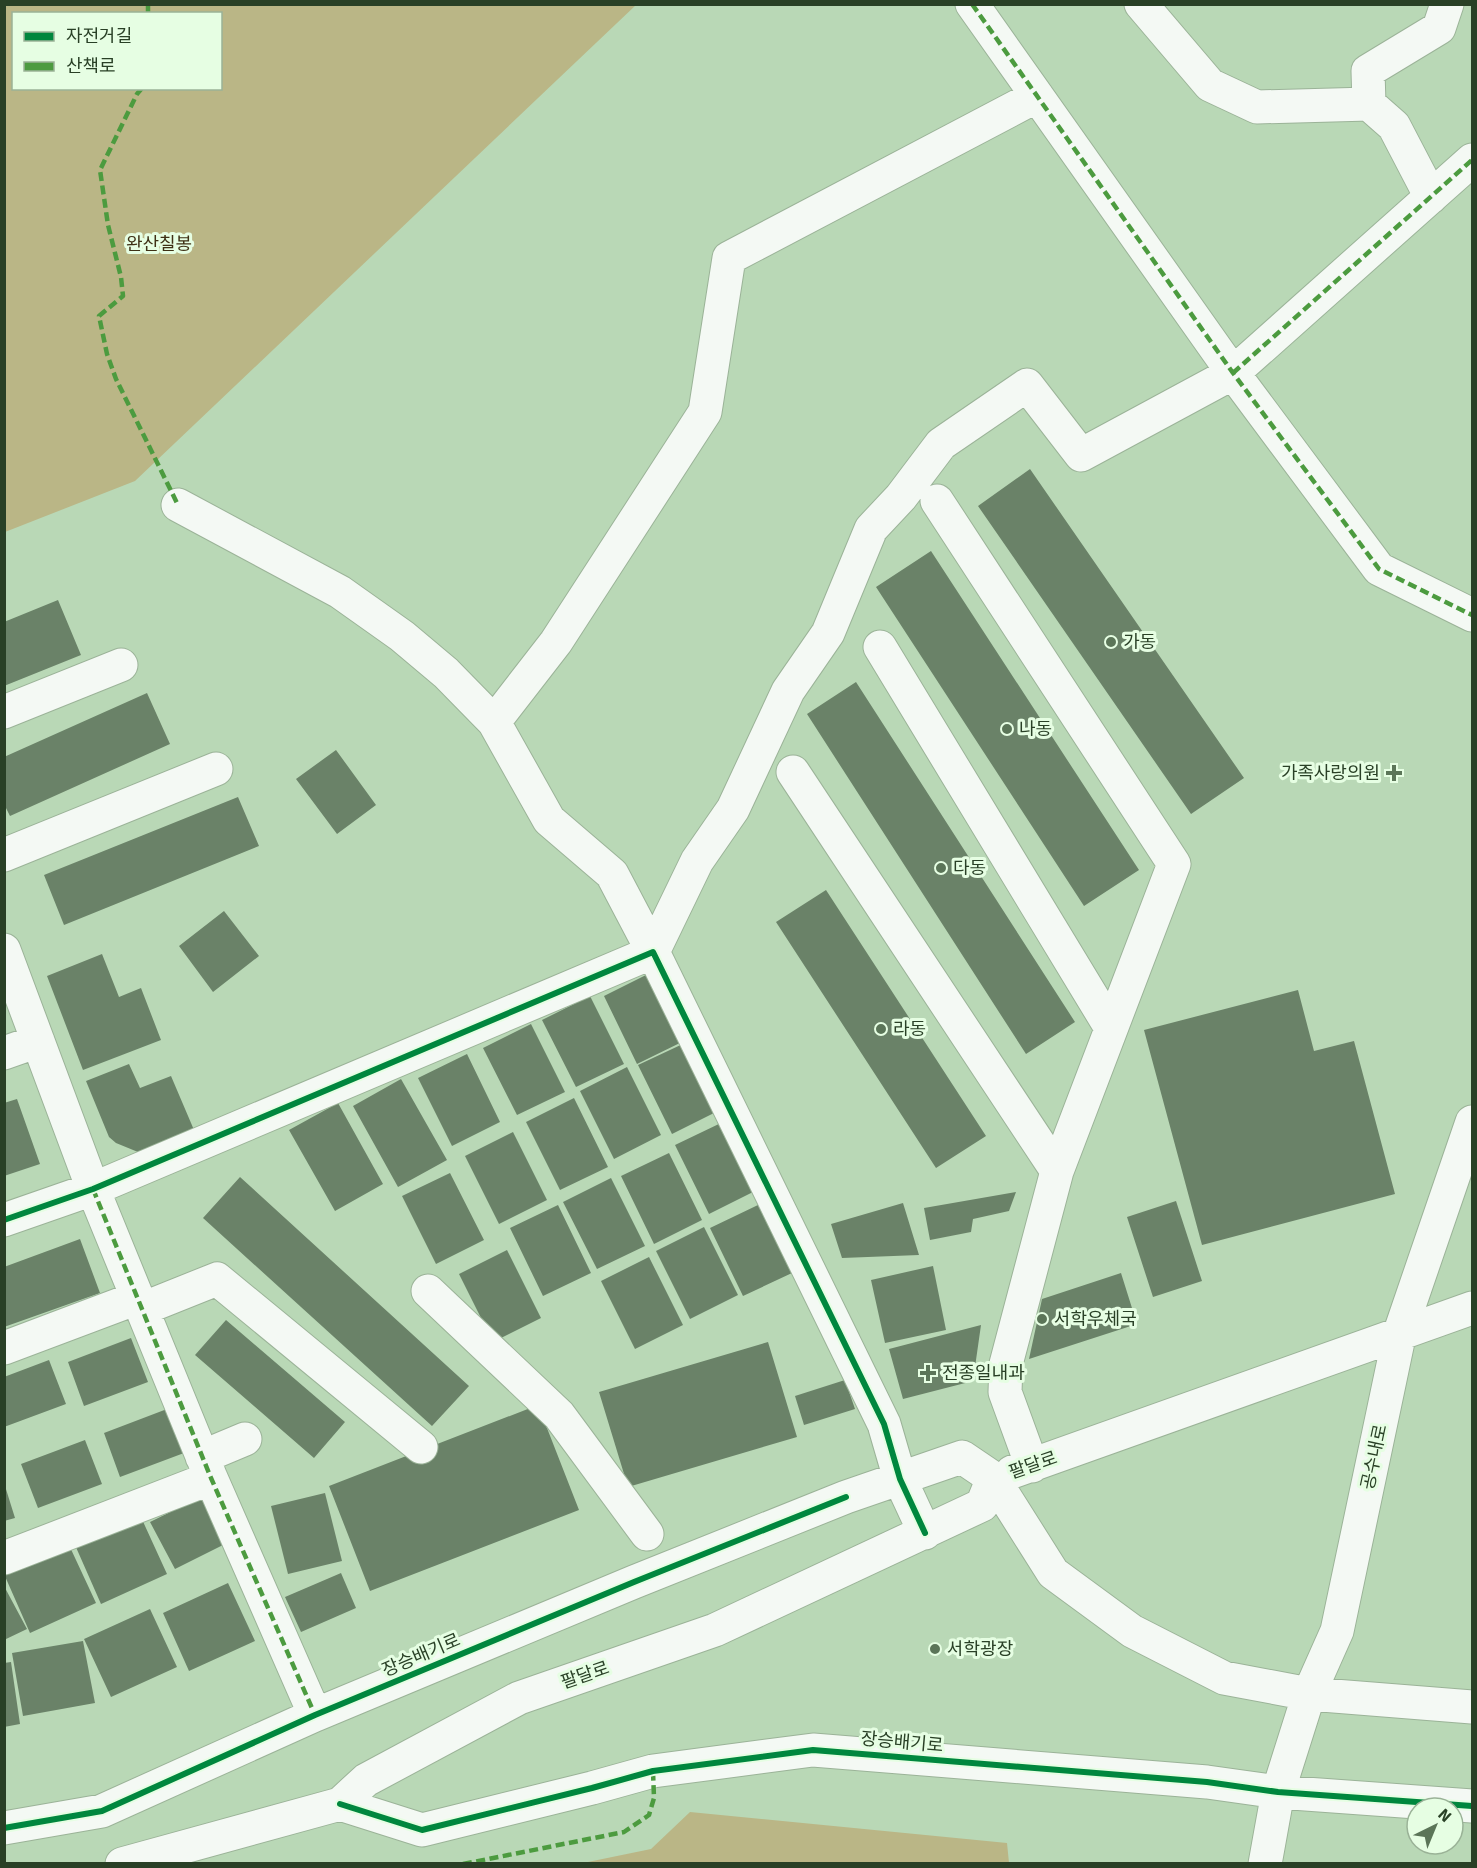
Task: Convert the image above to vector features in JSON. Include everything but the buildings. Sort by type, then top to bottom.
[{"type":"street","points":[[972,4],[1233,373],[1379,568],[1473,615]]},
{"type":"street","points":[[1141,4],[1210,86],[1257,107],[1369,104],[1394,126],[1431,196]]},
{"type":"street","points":[[1369,104],[1368,71],[1439,28],[1447,4]]},
{"type":"street","points":[[494,722],[556,642],[705,412],[729,258],[1037,96]]},
{"type":"street","points":[[4,1220],[93,1189],[653,952],[697,861],[733,809],[788,691],[828,633],[871,529],[901,497],[941,444],[1027,385],[1081,455],[1233,373],[1473,160]]},
{"type":"street","points":[[937,501],[1173,864],[1057,1171],[1006,1364],[1005,1392],[1032,1466]]},
{"type":"street","points":[[178,505],[340,592],[402,636],[446,673],[494,722],[549,820],[612,874],[653,952],[884,1424],[900,1479],[925,1533]]},
{"type":"street","points":[[880,647],[1111,1028]]},
{"type":"street","points":[[4,712],[121,665]]},
{"type":"street","points":[[4,855],[216,769]]},
{"type":"street","points":[[793,772],[1057,1171]]},
{"type":"street","points":[[4,950],[93,1189],[207,1467],[315,1715]]},
{"type":"street","points":[[4,1053],[38,1041]]},
{"type":"street","name":"공수내로","points":[[1265,1863],[1278,1792],[1309,1694],[1337,1631],[1400,1332],[1473,1122]]},
{"type":"street","points":[[4,1348],[217,1279],[421,1447]]},
{"type":"street","points":[[428,1291],[559,1414],[647,1534]]},
{"type":"street","name":"팔달로","points":[[340,1804],[366,1780],[519,1698],[716,1630],[982,1505],[993,1478],[1473,1308]]},
{"type":"street","points":[[4,1558],[207,1467],[245,1440]]},
{"type":"street","name":"장승배기로","points":[[4,1828],[102,1811],[315,1715],[634,1582],[846,1497],[962,1457],[993,1478]]},
{"type":"street","points":[[993,1478],[1053,1573],[1132,1631],[1224,1678],[1309,1694],[1473,1707]]},
{"type":"street","name":"장승배기로","points":[[340,1804],[422,1830],[584,1791],[653,1771],[813,1750],[1207,1782],[1278,1792],[1473,1806]]},
{"type":"street","points":[[122,1863],[340,1804]]},
{"type":"green space","name":"완산칠봉","points":[[5,4],[636,4],[636,5],[135,481],[5,532]]},
{"type":"green space","points":[[690,1812],[1007,1843],[1009,1863],[583,1863],[651,1849]]},
{"type":"marked path","points":[[148,4],[148,12]]},
{"type":"marked path","points":[[972,4],[1233,373],[1379,569],[1472,615]]},
{"type":"marked path","points":[[140,90],[100,170],[108,225],[121,277],[123,296],[99,316],[107,354],[116,379],[178,505]]},
{"type":"marked path","points":[[1233,373],[1472,160]]},
{"type":"marked path","points":[[93,1189],[211,1478],[315,1715]]},
{"type":"marked path","points":[[463,1864],[624,1832],[649,1815],[654,1798],[653,1771]]},
{"type":"cycle path","points":[[4,1220],[93,1189],[653,952],[884,1424],[900,1479],[925,1533]]},
{"type":"cycle path","points":[[4,1828],[102,1811],[315,1715],[634,1582],[846,1497]]},
{"type":"cycle path","points":[[340,1804],[422,1830],[653,1771],[813,1750],[1207,1782],[1278,1792],[1472,1806]]},
{"type":"place","name":"가동","points":[[1111,642]]},
{"type":"place","name":"나동","points":[[1007,729]]},
{"type":"place","name":"가족사랑의원","points":[[1394,773]]},
{"type":"place","name":"다동","points":[[941,868]]},
{"type":"place","name":"라동","points":[[881,1029]]},
{"type":"place","name":"서학우체국","points":[[1042,1319]]},
{"type":"place","name":"전종일내과","points":[[928,1373]]},
{"type":"place","name":"서학광장","points":[[935,1649]]}]
